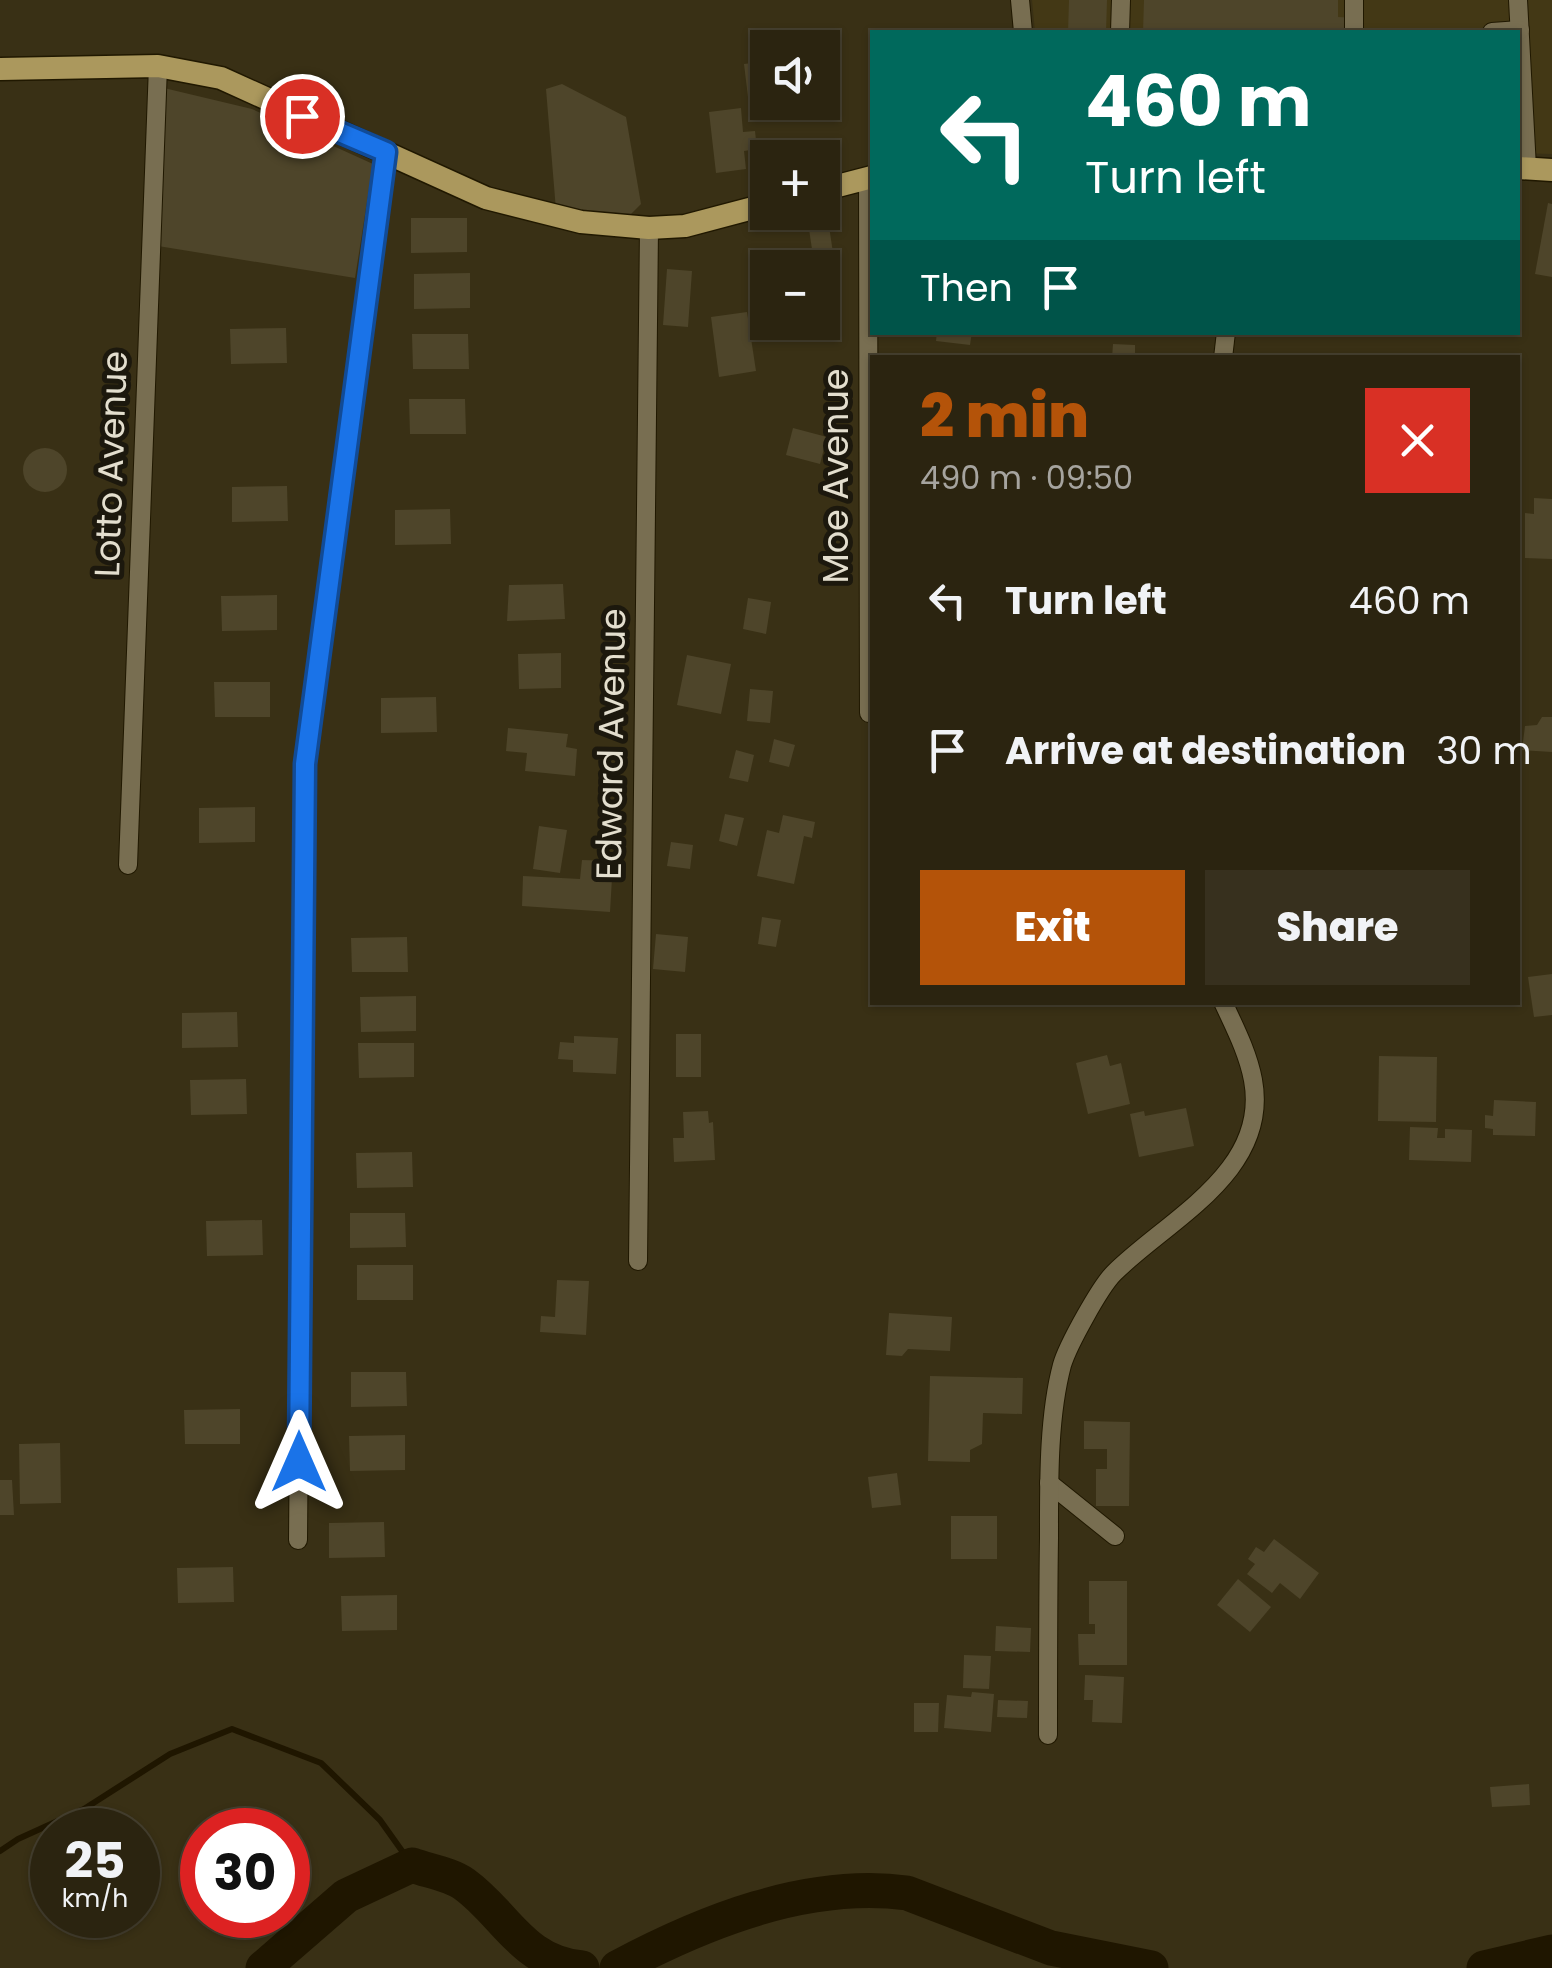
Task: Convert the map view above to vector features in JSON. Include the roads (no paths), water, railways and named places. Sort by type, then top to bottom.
[{"type":"main road","points":[[0,69],[158,66],[221,78],[486,198],[581,222],[649,228],[685,226],[750,209]]},
{"type":"main road","points":[[1522,168],[1552,170]]},
{"type":"main road","points":[[840,185],[870,177]]},
{"type":"street","points":[[1020,0],[1022,30]]},
{"type":"street","points":[[1120,30],[1121,0]]},
{"type":"street","points":[[1354,0],[1354,30]]},
{"type":"street","points":[[1518,0],[1522,168]]},
{"type":"street","name":"Lotto Avenue","points":[[128,865],[158,66]]},
{"type":"street","points":[[298,1540],[305,764],[386,152]]},
{"type":"street","name":"Moe Avenue","points":[[868,713],[870,177]]},
{"type":"street","name":"Edward Avenue","points":[[638,1261],[649,228]]},
{"type":"street","points":[[1048,1735],[1049,1483],[1059,1384],[1067,1350],[1112,1275],[1226,1176],[1251,1126],[1254,1084],[1225,1005]]},
{"type":"street","points":[[1049,1483],[1114,1536]]},
{"type":"waterway","points":[[0,1851],[84,1809],[170,1754],[232,1729],[321,1763],[380,1820],[412,1865]]},
{"type":"waterway","points":[[263,1968],[346,1896],[412,1865],[458,1881],[544,1957],[582,1968]]},
{"type":"waterway","points":[[617,1968],[685,1935],[757,1908],[832,1893],[869,1891],[907,1893],[1051,1948],[1151,1968]]},
{"type":"waterway","points":[[1484,1968],[1552,1952]]}]
